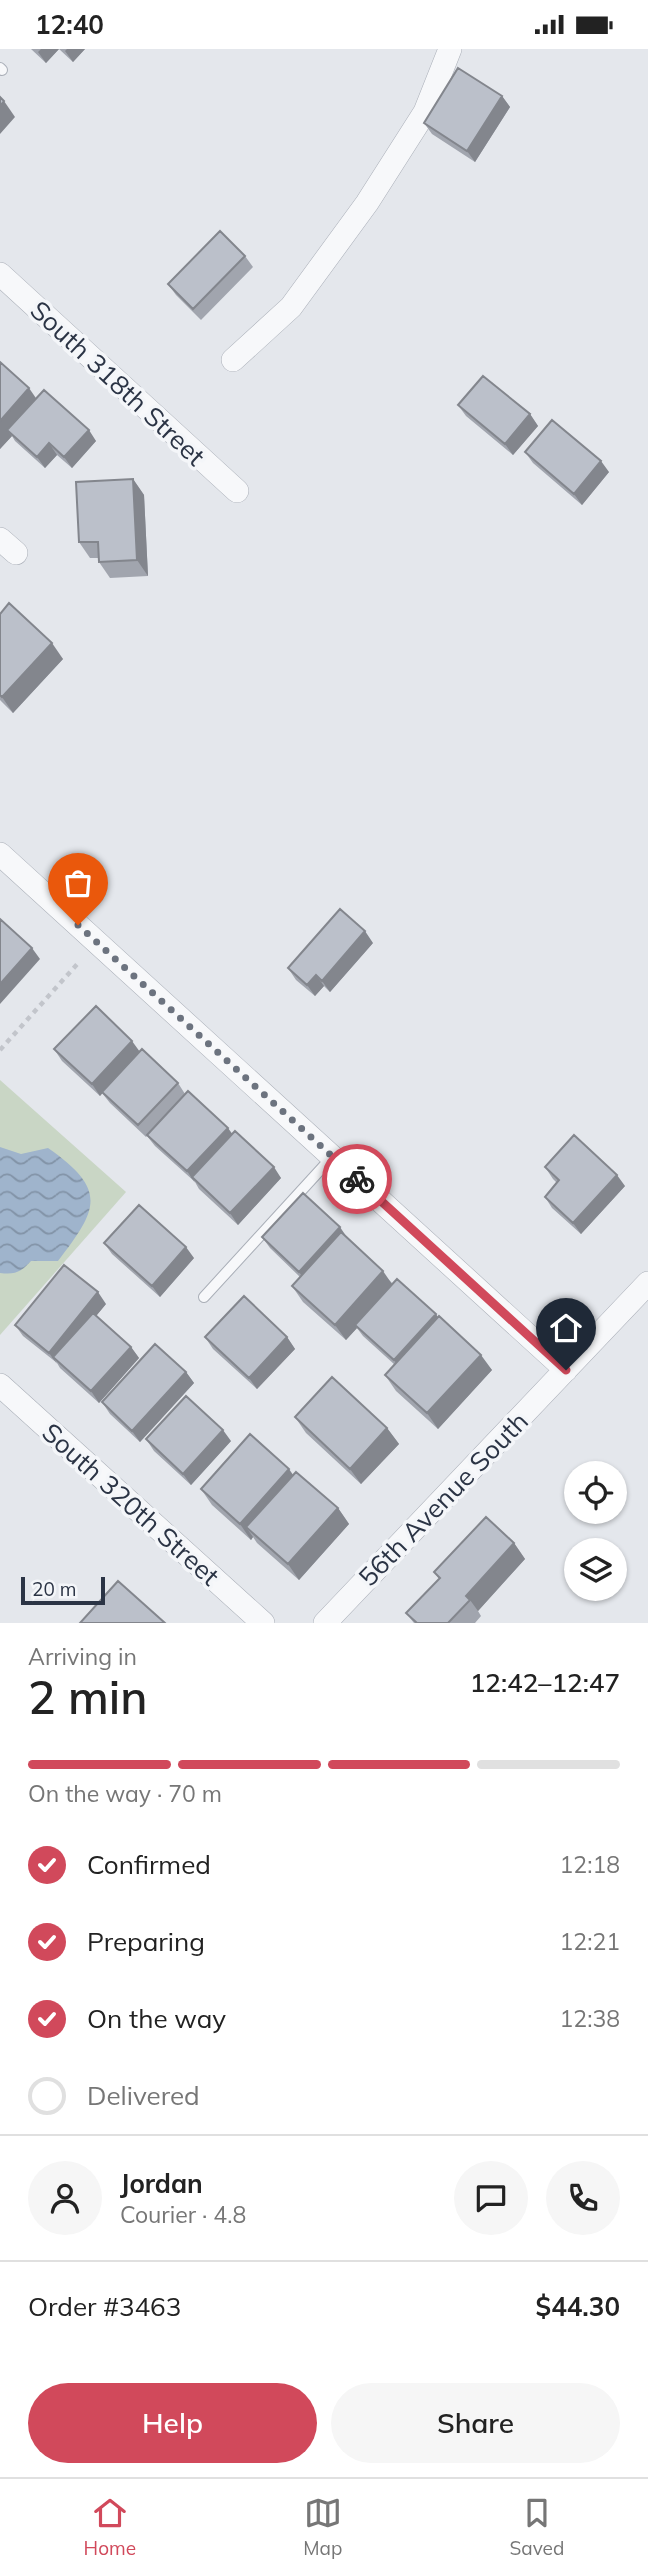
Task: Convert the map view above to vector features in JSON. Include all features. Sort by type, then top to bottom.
[{"type":"street","points":[[233,360],[291,307],[367,203],[425,112],[450,49]]},
{"type":"street","name":"South 318th Street","points":[[2,279],[237,491]]},
{"type":"street","points":[[0,853],[566,1370]]},
{"type":"street","name":"56th Avenue South","points":[[325,1623],[648,1283]]},
{"type":"street","name":"South 320th Street","points":[[0,1385],[263,1623]]},
{"type":"lane","points":[[204,1297],[332,1157]]},
{"type":"path","points":[[0,1050],[97,942]]},
{"type":"green space","points":[[0,1080],[126,1192],[0,1335]]},
{"type":"water","points":[[0,1147],[21,1154],[48,1148],[80,1176],[88,1189],[88,1213],[72,1243],[58,1261],[31,1261],[17,1272],[0,1273]]},
{"type":"building","points":[[458,68],[502,96],[467,151],[424,123]]},
{"type":"building","points":[[220,231],[245,256],[193,309],[168,284]]},
{"type":"building","points":[[0,362],[29,388],[0,421]]},
{"type":"building","points":[[483,376],[530,414],[505,444],[458,405]]},
{"type":"building","points":[[44,390],[89,430],[64,457],[49,443],[37,457],[7,430]]},
{"type":"building","points":[[552,420],[601,461],[574,494],[525,452]]},
{"type":"building","points":[[133,479],[137,560],[99,562],[98,542],[79,542],[76,482]]},
{"type":"building","points":[[9,603],[52,643],[2,697],[0,614]]},
{"type":"building","points":[[340,909],[365,931],[322,981],[316,975],[307,985],[288,968]]},
{"type":"building","points":[[0,919],[32,948],[0,984]]},
{"type":"building","points":[[96,1006],[132,1041],[92,1084],[54,1049]]},
{"type":"building","points":[[142,1049],[178,1083],[138,1125],[102,1092]]},
{"type":"building","points":[[188,1091],[228,1128],[187,1171],[147,1135]]},
{"type":"building","points":[[235,1131],[274,1167],[230,1213],[192,1177]]},
{"type":"building","points":[[574,1135],[617,1175],[573,1223],[545,1197],[559,1180],[545,1167]]},
{"type":"building","points":[[303,1193],[340,1227],[299,1272],[262,1237]]},
{"type":"building","points":[[139,1205],[186,1247],[152,1286],[104,1243]]},
{"type":"building","points":[[341,1232],[383,1271],[335,1325],[292,1286]]},
{"type":"building","points":[[64,1265],[98,1292],[49,1353],[15,1325]]},
{"type":"building","points":[[397,1279],[436,1314],[394,1360],[355,1325]]},
{"type":"building","points":[[244,1296],[287,1337],[249,1378],[205,1337]]},
{"type":"building","points":[[93,1313],[131,1347],[91,1391],[53,1357]]},
{"type":"building","points":[[439,1316],[481,1355],[427,1413],[385,1375]]},
{"type":"building","points":[[155,1344],[186,1372],[132,1431],[102,1402]]},
{"type":"building","points":[[332,1377],[387,1428],[350,1469],[295,1417]]},
{"type":"building","points":[[186,1396],[223,1430],[183,1474],[146,1439]]},
{"type":"building","points":[[250,1434],[289,1469],[240,1524],[201,1489]]},
{"type":"building","points":[[296,1472],[338,1508],[288,1564],[246,1527]]},
{"type":"building","points":[[486,1517],[514,1543],[466,1596],[470,1600],[448,1623],[417,1623],[406,1613],[440,1578],[434,1572]]},
{"type":"building","points":[[118,1581],[165,1623],[80,1623]]},
{"type":"way so far","points":[[78,925],[357,1179]]},
{"type":"route","points":[[357,1179],[566,1370]]}]
